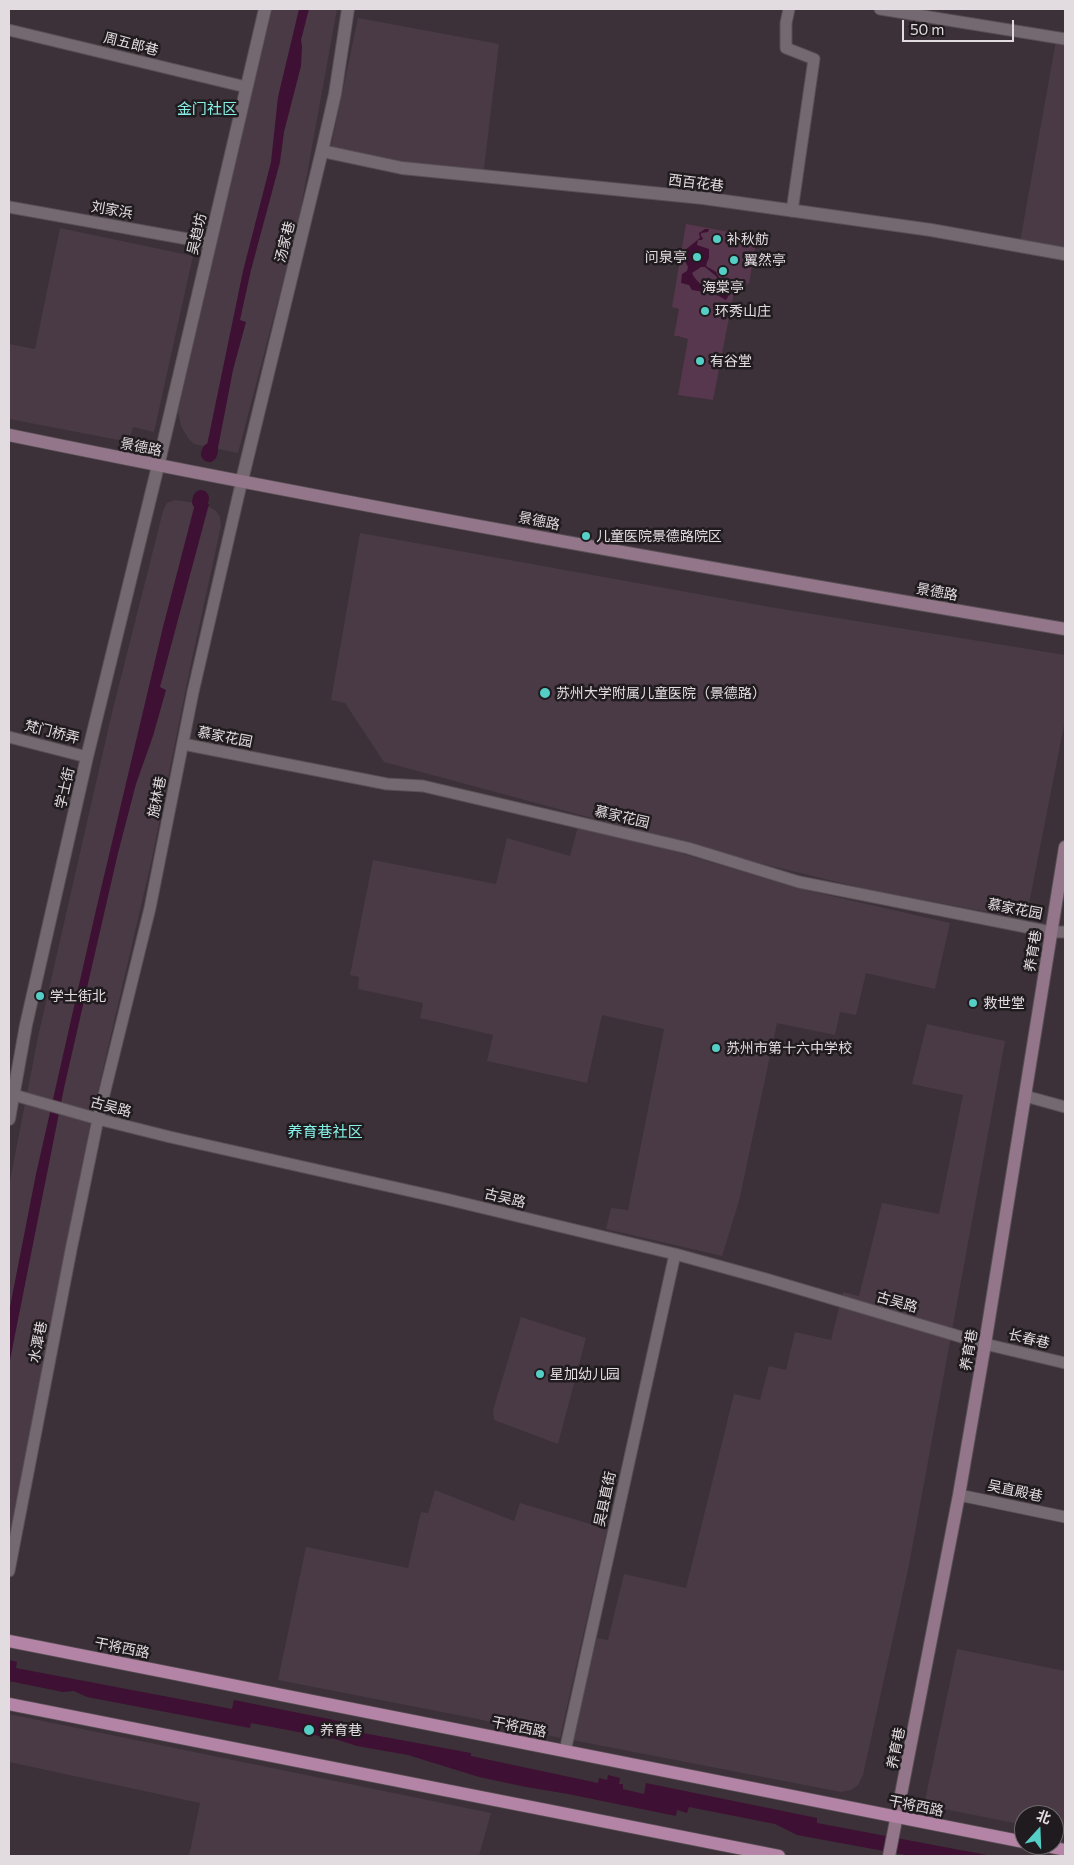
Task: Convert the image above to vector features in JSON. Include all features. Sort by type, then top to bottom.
[{"type":"main road","name":"景德路","points":[[9,435],[320,497],[765,578],[1065,629]]},
{"type":"main road","name":"养育巷","points":[[889,1856],[959,1495],[1026,1096],[1065,847]]},
{"type":"main road","name":"干将西路","points":[[9,1641],[565,1751],[896,1823],[1014,1841]]},
{"type":"main road","points":[[9,1704],[779,1856]]},
{"type":"street","name":"吴趋坊","points":[[158,466],[265,9]]},
{"type":"street","name":"汤家巷","points":[[242,480],[335,94],[348,9]]},
{"type":"street","points":[[789,9],[786,23],[786,48],[814,59],[792,211]]},
{"type":"street","points":[[880,9],[1065,39]]},
{"type":"street","name":"周五郎巷","points":[[9,30],[246,87]]},
{"type":"street","name":"西百花巷","points":[[322,151],[402,168],[703,198],[931,230],[1065,254]]},
{"type":"street","name":"刘家浜","points":[[9,207],[210,243]]},
{"type":"street","name":"学士街","points":[[9,1120],[26,1025],[87,757],[158,466]]},
{"type":"street","name":"施林巷","points":[[98,1119],[150,908],[183,744],[242,480]]},
{"type":"street","name":"梵门桥弄","points":[[9,737],[87,757]]},
{"type":"street","name":"慕家花园","points":[[183,744],[387,784],[423,786],[688,848],[799,882],[1052,932],[1065,932]]},
{"type":"street","name":"古吴路","points":[[14,1095],[98,1119],[675,1254],[985,1344]]},
{"type":"street","points":[[1026,1096],[1065,1107]]},
{"type":"street","name":"水潭巷","points":[[9,1571],[98,1119]]},
{"type":"street","name":"吴县直街","points":[[565,1751],[675,1254]]},
{"type":"street","name":"长春巷","points":[[985,1344],[1065,1363]]},
{"type":"street","name":"吴直殿巷","points":[[959,1495],[1065,1518]]},
{"type":"shaded area","points":[[272,9],[337,9],[298,224],[238,453],[194,444],[181,426],[178,411]]},
{"type":"shaded area","points":[[299,9],[309,9],[301,40],[301,66],[284,132],[280,162],[251,270],[240,320],[246,322],[233,370],[217,453],[206,450],[243,271],[271,162],[278,97]]},
{"type":"shaded area","points":[[358,18],[499,44],[483,177],[330,151]]},
{"type":"shaded area","points":[[1056,41],[1065,43],[1065,261],[1018,253]]},
{"type":"shaded area","name":"环秀山庄","points":[[686,224],[757,237],[749,284],[736,282],[713,400],[678,395],[688,339],[674,336],[679,309],[672,307]]},
{"type":"shaded area","points":[[60,228],[193,256],[154,432],[133,427],[129,442],[9,419],[9,344],[35,349]]},
{"type":"shaded area","points":[[709,229],[708,232],[701,233],[703,238],[698,240],[697,245],[709,249],[709,258],[706,266],[716,272],[723,285],[726,286],[723,293],[729,295],[726,300],[715,294],[692,290],[689,285],[681,283],[682,274],[687,271],[688,267],[684,259],[685,250],[700,238],[699,233]],"holes":[[[701,267],[705,267],[716,276],[723,287],[720,295],[704,287],[692,273]]]},
{"type":"shaded area","points":[[175,500],[211,508],[220,517],[221,526],[151,863],[90,1125],[9,1542],[9,1186],[38,1037],[111,717],[163,511],[167,503]]},
{"type":"shaded area","points":[[196,500],[209,504],[160,687],[166,690],[153,736],[136,784],[118,853],[64,1088],[9,1365],[9,1312],[36,1174],[163,627]]},
{"type":"shaded area","points":[[360,533],[770,607],[1065,655],[1065,720],[1026,919],[870,890],[755,862],[384,762],[345,703],[331,700]]},
{"type":"shaded area","name":"苏州市第十六中学校","points":[[579,823],[801,889],[950,923],[935,989],[866,973],[856,1015],[840,1012],[835,1035],[777,1023],[739,1201],[722,1256],[606,1229],[611,1208],[628,1210],[664,1029],[602,1015],[587,1083],[487,1061],[493,1035],[420,1018],[423,1003],[358,989],[359,977],[350,975],[373,860],[496,884],[507,838],[570,856]]},
{"type":"shaded area","points":[[927,1024],[1005,1041],[909,1565],[863,1775],[858,1785],[851,1790],[841,1792],[572,1740],[597,1638],[608,1640],[624,1574],[686,1588],[734,1394],[760,1400],[769,1366],[786,1370],[795,1332],[831,1340],[843,1292],[859,1296],[882,1203],[939,1214],[963,1095],[912,1084]]},
{"type":"shaded area","name":"星加幼儿园","points":[[521,1317],[586,1338],[558,1444],[494,1420],[493,1410]]},
{"type":"shaded area","points":[[435,1490],[514,1521],[520,1503],[607,1529],[560,1738],[478,1719],[278,1680],[306,1547],[408,1568],[421,1512],[428,1513]]},
{"type":"shaded area","points":[[957,1649],[1065,1671],[1065,1833],[1064,1805],[1014,1805],[1014,1823],[924,1805]]},
{"type":"shaded area","points":[[9,1660],[17,1662],[16,1668],[232,1709],[234,1700],[364,1726],[363,1733],[471,1753],[471,1756],[598,1783],[599,1778],[607,1780],[608,1775],[620,1778],[619,1784],[623,1784],[623,1789],[644,1794],[646,1783],[817,1818],[817,1823],[992,1856],[911,1856],[797,1835],[775,1824],[689,1807],[687,1813],[677,1810],[676,1816],[526,1787],[479,1777],[408,1755],[357,1746],[335,1739],[251,1723],[250,1728],[87,1697],[74,1691],[63,1692],[9,1681]]},
{"type":"shaded area","points":[[9,1714],[491,1813],[479,1856],[189,1856],[200,1803],[9,1762]]},
{"type":"waterway","points":[[200,502],[201,498]]},
{"type":"place","name":"补秋舫","points":[[717,239]]},
{"type":"place","name":"问泉亭","points":[[697,257]]},
{"type":"place","name":"翼然亭","points":[[734,260]]},
{"type":"place","name":"海棠亭","points":[[723,271]]},
{"type":"place","name":"环秀山庄","points":[[705,311]]},
{"type":"place","name":"有谷堂","points":[[700,361]]},
{"type":"place","name":"儿童医院景德路院区","points":[[586,536]]},
{"type":"place","name":"苏州大学附属儿童医院（景德路）","points":[[545,693]]},
{"type":"place","name":"学士街北","points":[[40,996]]},
{"type":"place","name":"救世堂","points":[[973,1003]]},
{"type":"place","name":"苏州市第十六中学校","points":[[716,1048]]},
{"type":"place","name":"星加幼儿园","points":[[540,1374]]},
{"type":"place","name":"养育巷","points":[[309,1730]]},
{"type":"district","name":"金门社区","points":[[207,109]]},
{"type":"district","name":"养育巷社区","points":[[325,1132]]}]
